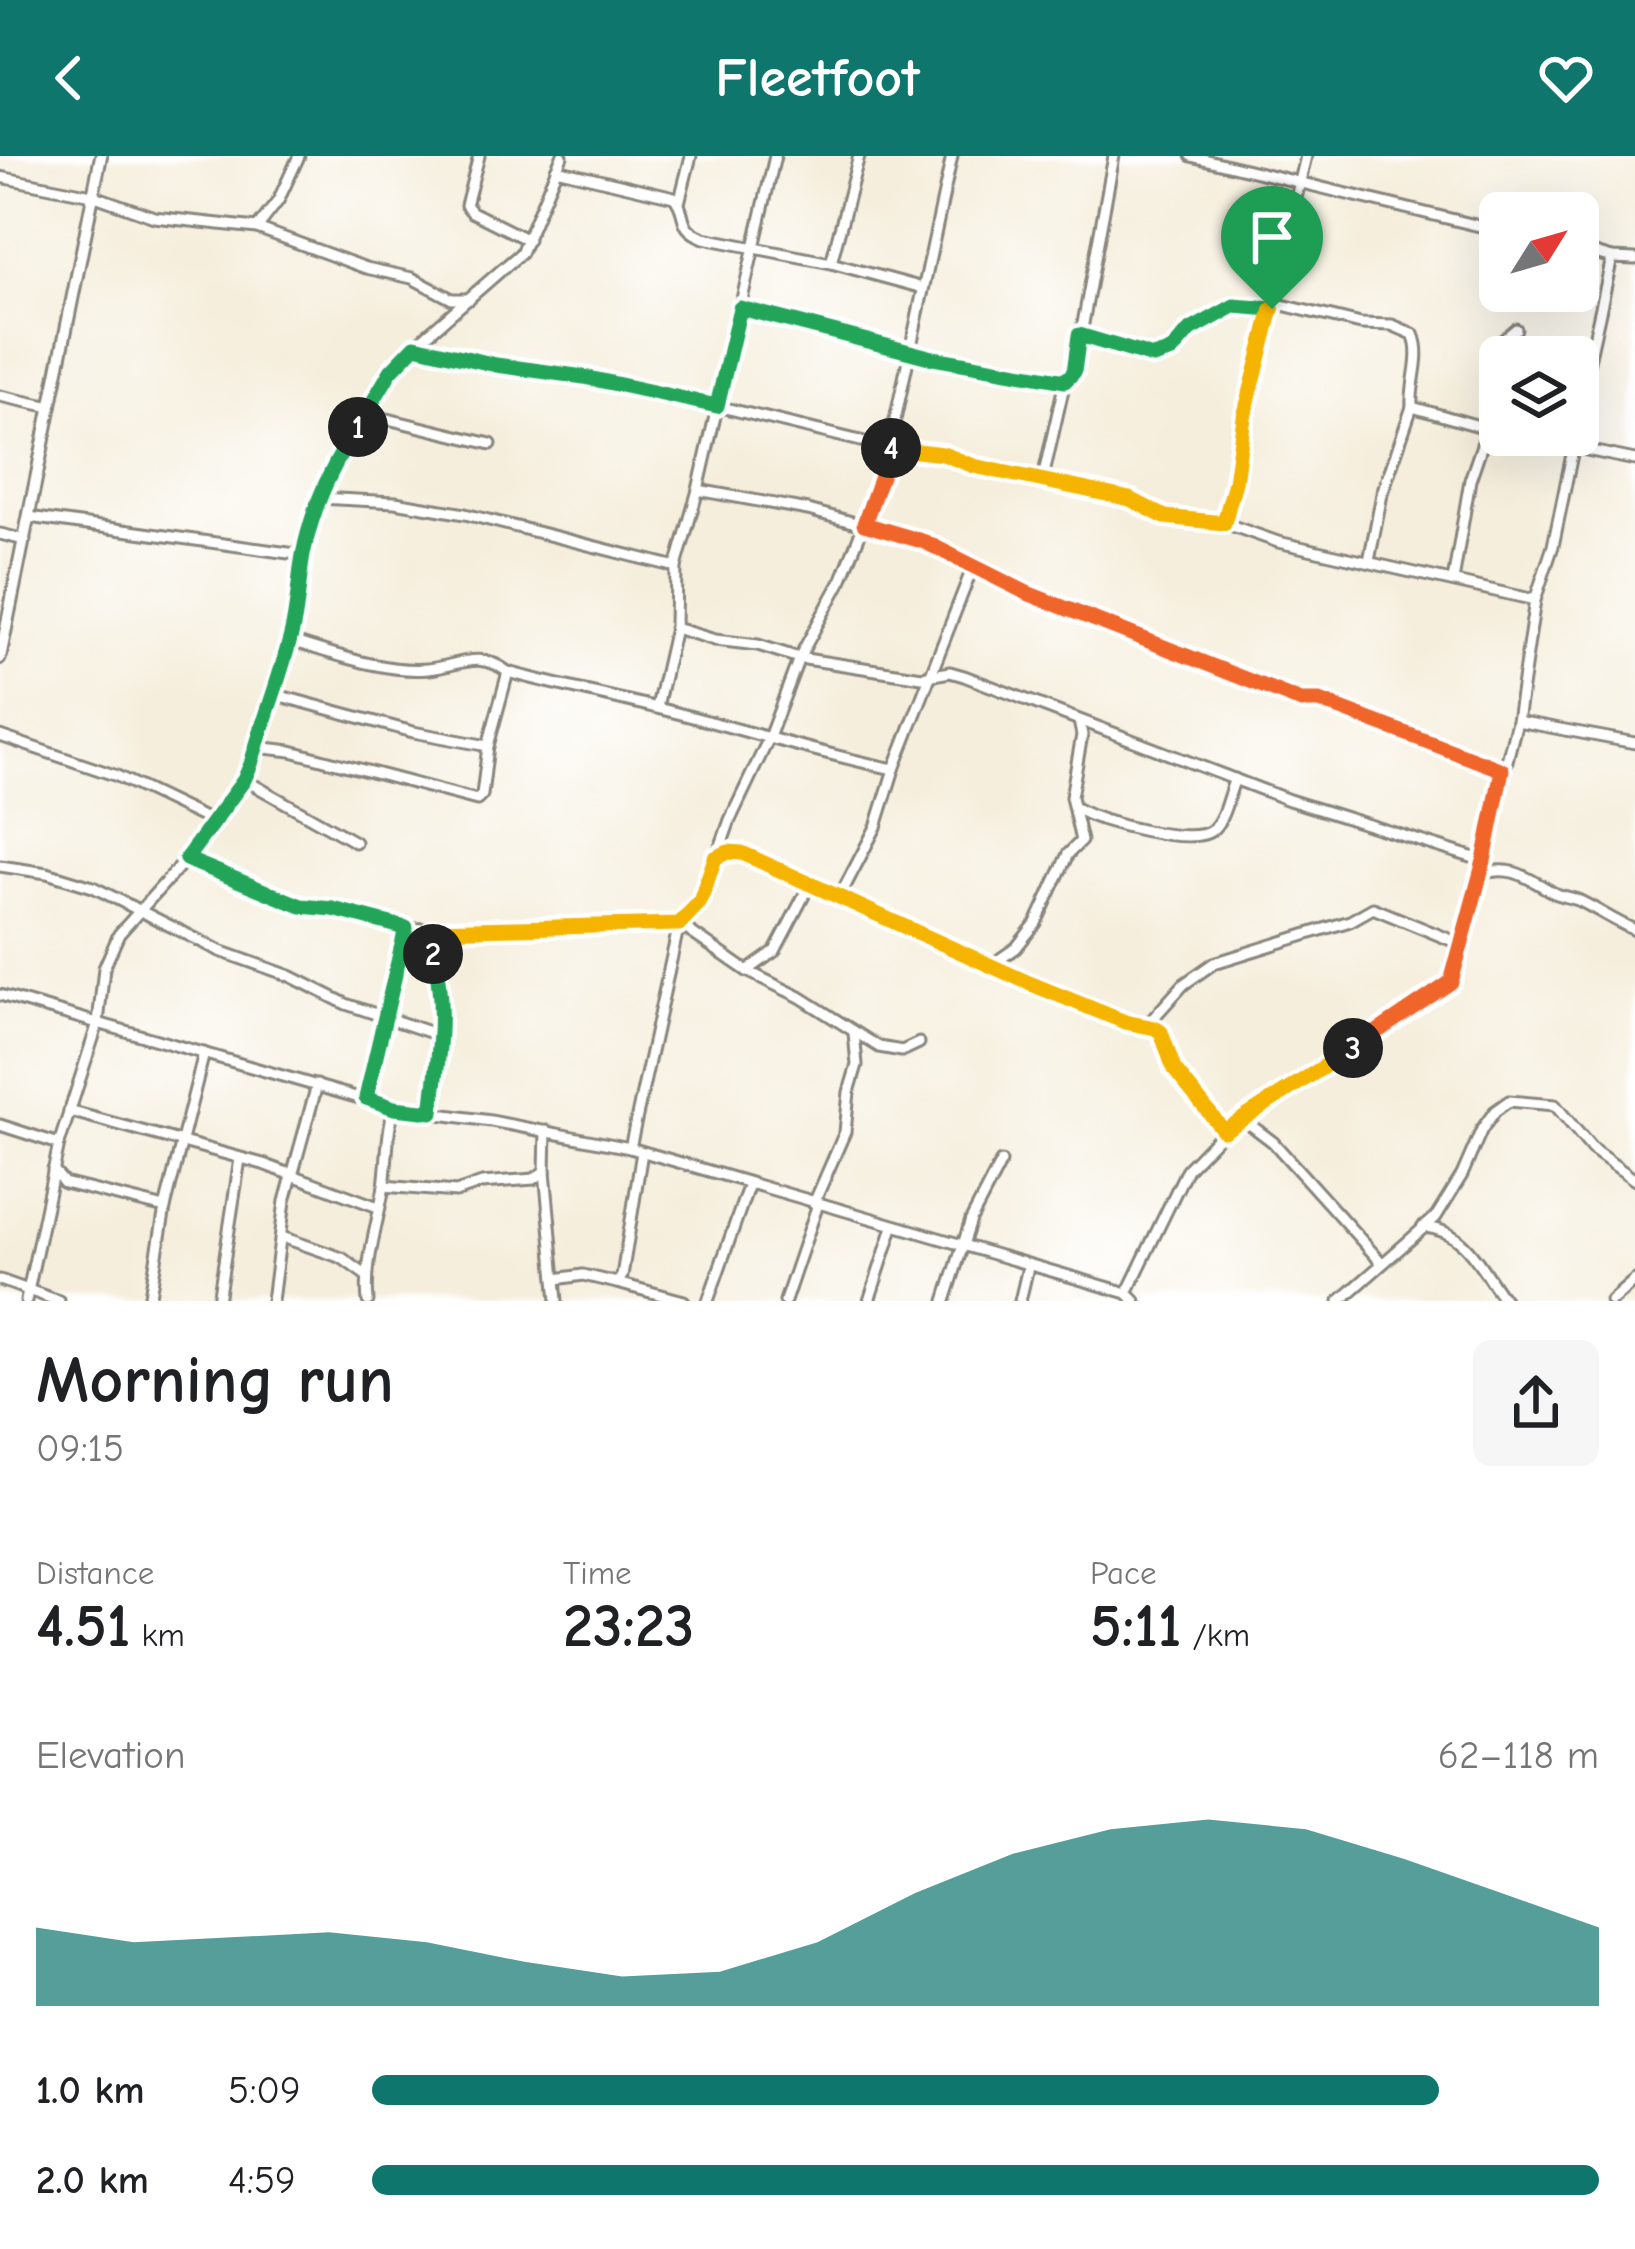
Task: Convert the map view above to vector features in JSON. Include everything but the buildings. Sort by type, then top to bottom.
[{"type":"main road","points":[[0,658],[101,156]]},
{"type":"street","points":[[256,228],[278,201],[299,156]]},
{"type":"street","points":[[479,156],[466,205],[528,240]]},
{"type":"street","points":[[26,1295],[59,1144],[98,1023],[104,968],[119,934],[186,859],[244,780],[290,641],[303,555],[334,463],[391,371],[521,253],[562,156]]},
{"type":"street","points":[[691,156],[679,203],[683,223],[692,233],[923,289]]},
{"type":"street","points":[[657,707],[675,628],[676,567],[776,156]]},
{"type":"street","points":[[831,263],[859,156]]},
{"type":"street","points":[[630,1148],[679,924],[700,902],[799,658],[842,579],[889,448],[952,156]]},
{"type":"street","points":[[1043,478],[1065,381],[1074,372],[1114,156]]},
{"type":"street","points":[[1191,156],[1479,226]]},
{"type":"street","points":[[1224,523],[1306,156]]},
{"type":"street","points":[[556,170],[666,195],[679,203]]},
{"type":"street","points":[[0,177],[92,195],[154,217],[256,228],[366,268],[412,278],[452,299],[470,299]]},
{"type":"street","points":[[1599,254],[1635,259]]},
{"type":"street","points":[[1595,336],[1612,258]]},
{"type":"street","points":[[1079,335],[1153,357],[1172,351],[1189,331],[1234,306],[1273,306],[1361,324],[1392,325],[1413,334],[1418,346],[1412,407],[1382,494],[1369,560]]},
{"type":"street","points":[[740,308],[909,352],[1065,381]]},
{"type":"street","points":[[1508,336],[1516,329]]},
{"type":"street","points":[[415,346],[496,365],[584,377],[889,448],[943,454],[974,466],[1130,499],[1165,517],[1224,523],[1277,542],[1535,600]]},
{"type":"street","points":[[0,396],[51,407]]},
{"type":"street","points":[[1412,407],[1479,428]]},
{"type":"street","points":[[367,414],[491,444]]},
{"type":"street","points":[[1599,453],[1635,460]]},
{"type":"street","points":[[1453,581],[1479,454]]},
{"type":"street","points":[[0,995],[394,1108],[630,1148],[1131,1297],[1187,1169],[1224,1131],[1441,992],[1456,972],[1517,722],[1535,600],[1574,456]]},
{"type":"street","points":[[698,490],[864,524],[925,542],[972,569],[1301,701],[1320,701],[1502,770]]},
{"type":"street","points":[[319,498],[395,502],[465,514],[676,567]]},
{"type":"street","points":[[29,518],[303,555]]},
{"type":"street","points":[[0,534],[25,540]]},
{"type":"street","points":[[840,896],[876,827],[972,569]]},
{"type":"street","points":[[675,628],[799,658],[964,676],[1288,800],[1484,861]]},
{"type":"street","points":[[290,641],[409,670],[479,659],[497,663],[508,672],[605,698],[657,707],[768,740],[894,769]]},
{"type":"street","points":[[256,747],[290,751],[469,801],[482,795],[488,746],[508,672]]},
{"type":"street","points":[[273,694],[413,732],[488,746]]},
{"type":"street","points":[[989,966],[1016,948],[1036,923],[1068,854],[1081,841],[1071,797],[1082,735],[1079,722]]},
{"type":"street","points":[[1517,722],[1635,743]]},
{"type":"street","points":[[0,736],[118,776],[214,823]]},
{"type":"street","points":[[1075,806],[1087,815],[1131,829],[1195,838],[1212,831],[1218,822],[1235,778]]},
{"type":"street","points":[[244,780],[355,842]]},
{"type":"street","points":[[715,858],[742,853],[989,966],[1161,1032],[1174,1069],[1224,1131]]},
{"type":"street","points":[[186,859],[301,906],[333,909],[406,928],[679,924],[747,971],[800,997],[854,1033],[891,1051],[919,1043]]},
{"type":"street","points":[[0,866],[72,879],[220,951],[440,1036]]},
{"type":"street","points":[[1480,874],[1496,869],[1526,875],[1559,896],[1580,900],[1635,930]]},
{"type":"street","points":[[747,971],[775,951],[810,884]]},
{"type":"street","points":[[1147,1025],[1184,984],[1214,963],[1349,921],[1373,908],[1463,946]]},
{"type":"street","points":[[366,1098],[406,928]]},
{"type":"street","points":[[432,1112],[441,979],[433,930]]},
{"type":"street","points":[[785,1301],[845,1132],[857,1065],[854,1033]]},
{"type":"street","points":[[149,1301],[165,1208],[204,1053]]},
{"type":"street","points":[[272,1301],[291,1174],[317,1085]]},
{"type":"street","points":[[1340,1301],[1436,1216],[1462,1175],[1482,1129],[1509,1100],[1555,1105],[1592,1149],[1635,1180]]},
{"type":"street","points":[[370,1301],[367,1276],[394,1108]]},
{"type":"street","points":[[69,1112],[291,1174],[378,1207]]},
{"type":"street","points":[[1244,1120],[1273,1142],[1381,1262]]},
{"type":"street","points":[[0,1125],[59,1144]]},
{"type":"street","points":[[546,1131],[557,1301]]},
{"type":"street","points":[[616,1283],[622,1276],[642,1152]]},
{"type":"street","points":[[218,1301],[240,1159]]},
{"type":"street","points":[[945,1301],[962,1245],[1001,1162]]},
{"type":"street","points":[[53,1170],[64,1183],[165,1208]]},
{"type":"street","points":[[384,1186],[456,1192],[482,1183],[534,1179],[545,1171]]},
{"type":"street","points":[[708,1301],[749,1184]]},
{"type":"street","points":[[869,1301],[893,1227]]},
{"type":"street","points":[[1423,1227],[1436,1228],[1462,1242],[1505,1301]]},
{"type":"street","points":[[282,1237],[342,1258],[367,1276]]},
{"type":"street","points":[[1020,1301],[1028,1267]]},
{"type":"street","points":[[556,1279],[583,1275],[684,1301]]},
{"type":"street","points":[[0,1280],[26,1295],[59,1301]]},
{"type":"street","points":[[1611,1301],[1635,1280]]},
{"type":"route","points":[[1234,306],[1272,309],[1244,417],[1224,523],[1165,517],[1130,499],[974,466],[943,454],[889,448],[864,524],[925,542],[1027,593],[1301,701],[1320,701],[1502,770],[1484,861],[1451,982],[1224,1131],[1174,1069],[1161,1032],[1155,1028],[1125,1022],[1029,983],[866,906],[821,891],[742,853],[728,852],[715,858],[700,902],[679,924],[433,930],[441,979],[432,1112],[394,1108],[366,1098],[406,928],[333,909],[301,906],[186,859],[251,764],[290,641],[303,555],[334,463],[391,371],[415,346],[717,406],[740,308],[933,358],[1065,381],[1074,372],[1079,335],[1153,357],[1172,351],[1189,331],[1234,306]]}]
